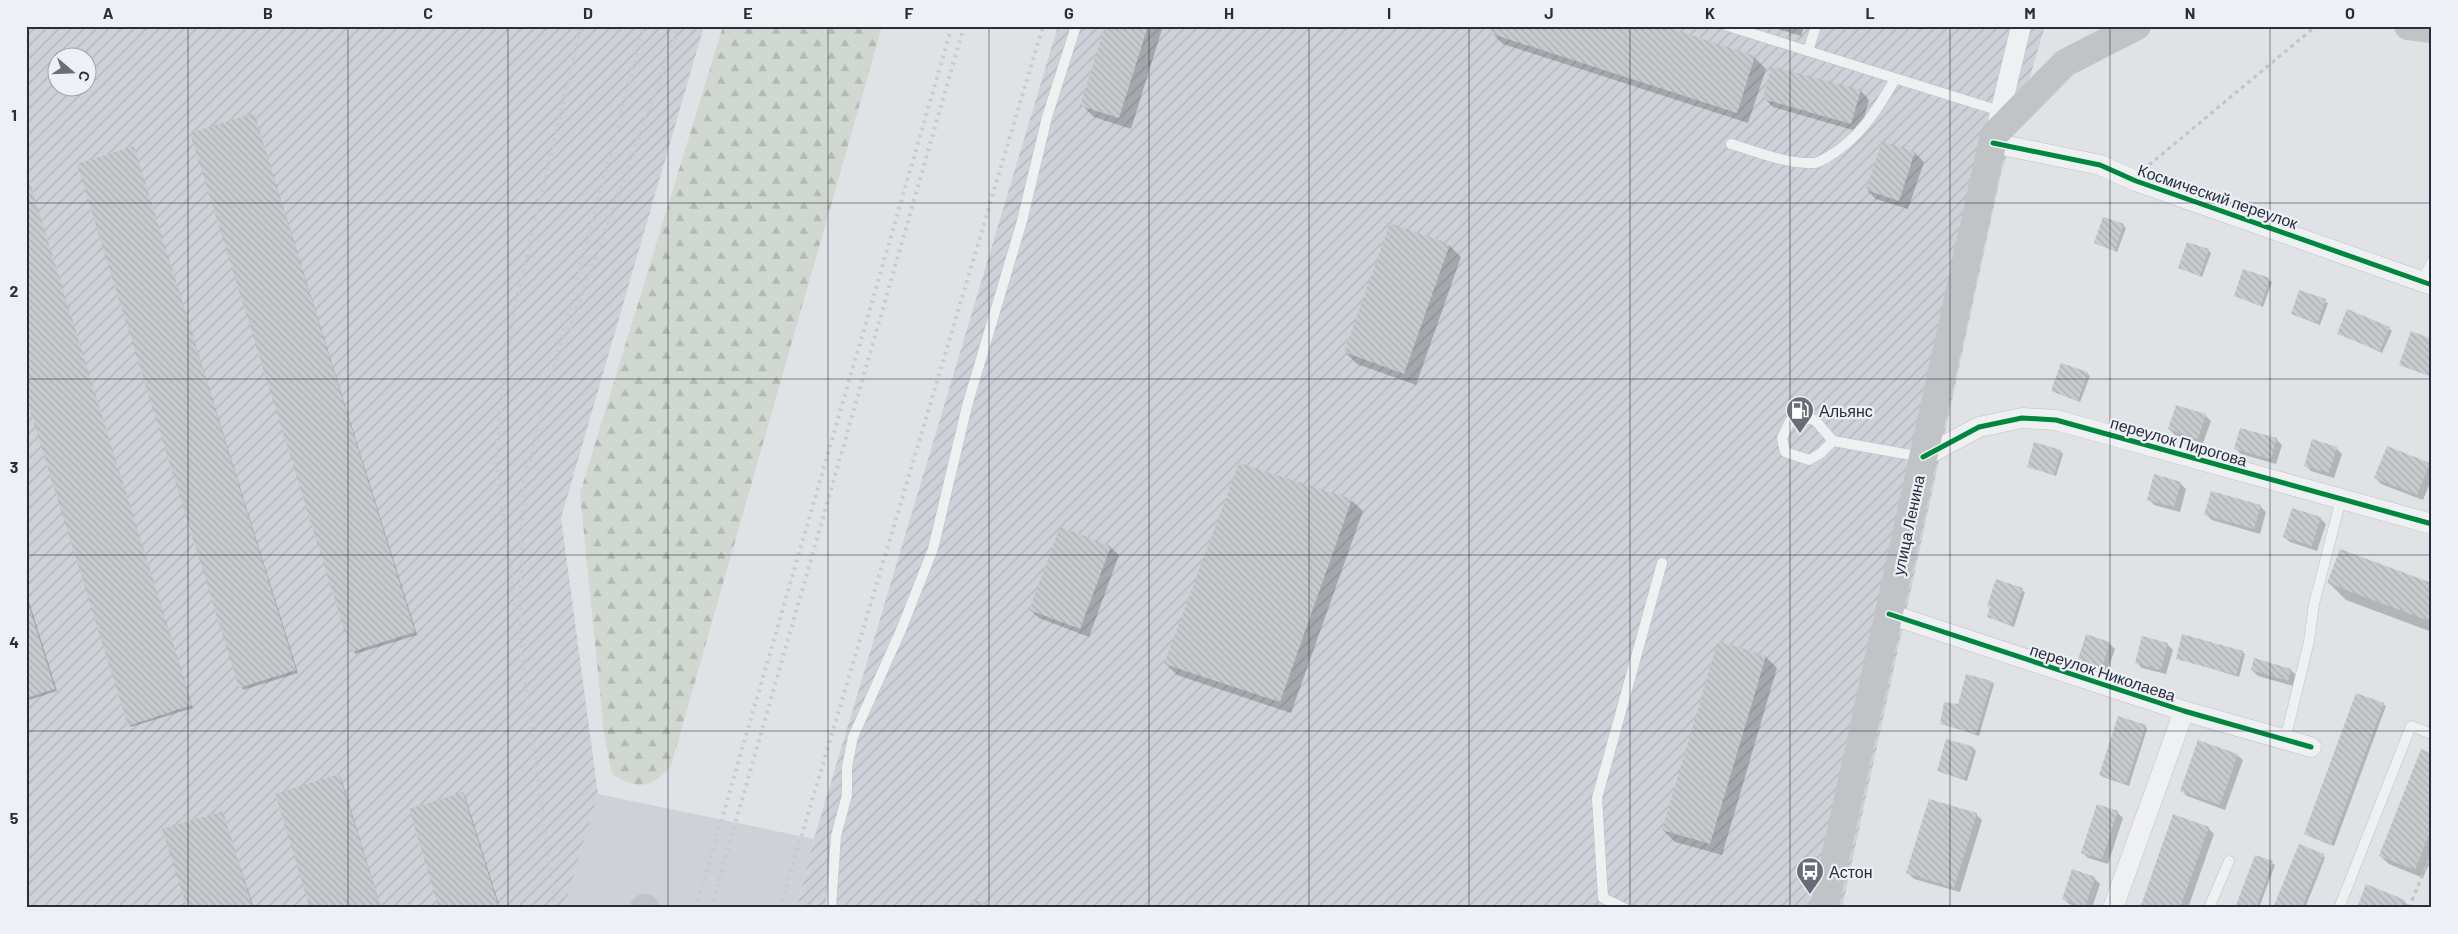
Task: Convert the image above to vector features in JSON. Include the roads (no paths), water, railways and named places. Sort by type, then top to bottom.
[{"type":"main road","points":[[1996,130],[2065,63],[2137,26]]},
{"type":"main road","points":[[2408,26],[2432,29]]},
{"type":"main road","name":"улица Ленина","points":[[1824,908],[1996,130]]},
{"type":"street","name":"улица Ленина","points":[[1996,130],[2021,26]]},
{"type":"street","name":"Космический переулок","points":[[1996,130],[2100,166],[2131,180],[2427,283]]},
{"type":"street","name":"переулок Пирогова","points":[[1923,457],[1979,427],[2022,418],[2056,420],[2432,524]]},
{"type":"street","name":"переулок Николаева","points":[[1889,614],[2184,711],[2311,747]]},
{"type":"street","name":"переулок Николаева","points":[[2113,908],[2184,711]]},
{"type":"lane","points":[[831,908],[836,836],[847,795],[847,767],[853,737],[901,630],[933,548],[966,406],[1022,221],[1047,117],[1076,26]]},
{"type":"lane","points":[[1728,26],[1895,78],[1996,130]]},
{"type":"lane","points":[[1808,51],[1816,26]]},
{"type":"lane","points":[[1731,144],[1790,162],[1817,163],[1842,149],[1862,129],[1882,103],[1895,78]]},
{"type":"lane","points":[[2427,283],[2432,261]]},
{"type":"lane","points":[[1833,441],[1822,453],[1809,460],[1785,452],[1782,438],[1790,421],[1800,417],[1814,420],[1833,441],[1923,457]]},
{"type":"lane","points":[[2285,740],[2309,641],[2314,604],[2341,500]]},
{"type":"lane","points":[[1624,908],[1603,898],[1597,798],[1662,563]]},
{"type":"lane","points":[[2339,908],[2411,726],[2432,734]]},
{"type":"lane","points":[[2209,908],[2229,861]]},
{"type":"railway","points":[[515,606],[496,462],[503,382],[515,306],[581,26]]},
{"type":"railway","points":[[555,908],[520,642],[523,484],[644,26]]},
{"type":"railway","points":[[569,330],[679,26]]},
{"type":"railway","points":[[696,908],[952,26]]},
{"type":"railway","points":[[711,908],[964,26]]},
{"type":"railway","points":[[780,908],[1043,26]]},
{"type":"place","name":"Альянс","points":[[1800,434]]},
{"type":"place","name":"Астон","points":[[1810,895]]}]
